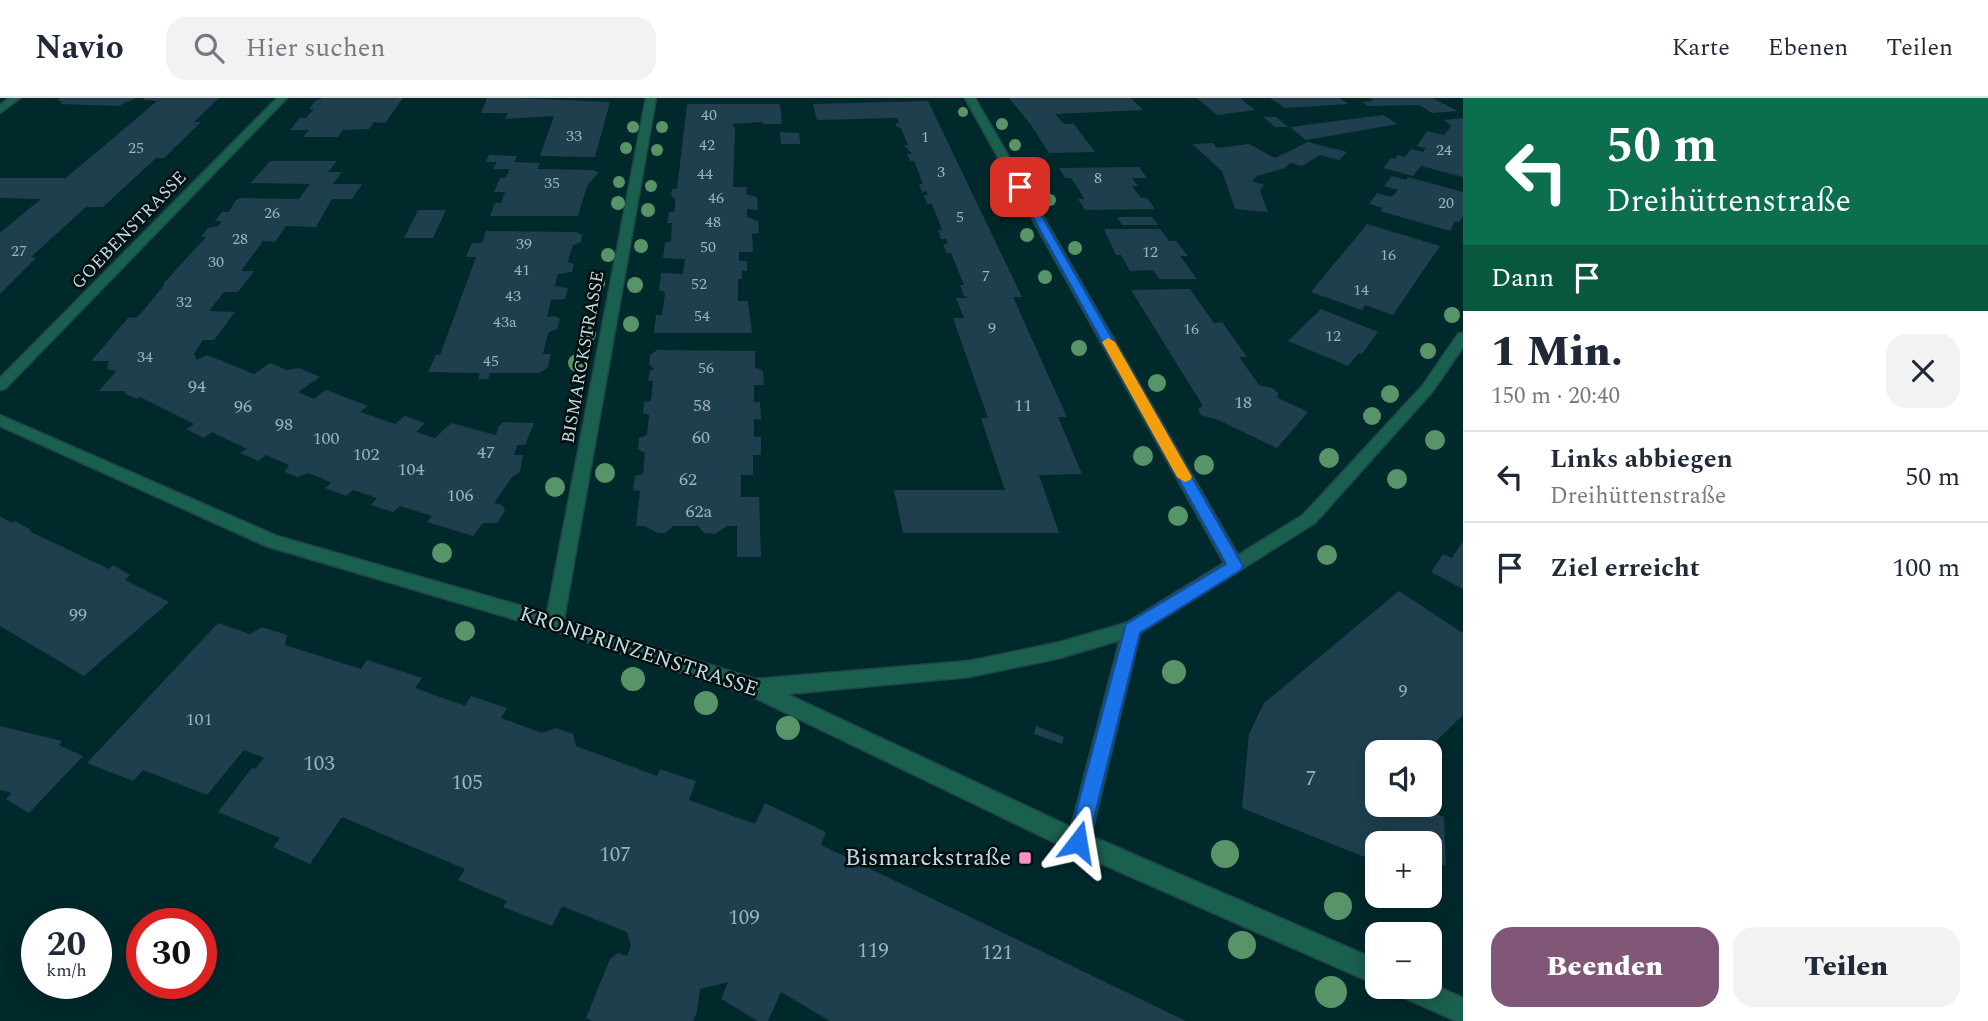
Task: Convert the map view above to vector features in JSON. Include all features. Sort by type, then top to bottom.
[{"type":"street","points":[[0,110],[15,98]]},
{"type":"street","name":"GOEBENSTRASSE","points":[[0,386],[282,98]]},
{"type":"street","name":"BISMARCKSTRASSE","points":[[554,623],[651,98]]},
{"type":"street","points":[[970,98],[1235,566]]},
{"type":"street","points":[[755,688],[969,669],[1059,650],[1132,629],[1309,519],[1428,388],[1463,337]]},
{"type":"street","name":"KRONPRINZENSTRASSE","points":[[0,420],[272,541],[554,623],[755,688],[1078,842],[1365,968]]},
{"type":"street","points":[[1078,842],[1132,629]]},
{"type":"street","points":[[1436,999],[1463,1011]]},
{"type":"building","points":[[137,98],[118,106],[59,104],[63,102],[57,100]]},
{"type":"building","points":[[144,98],[219,98],[194,122],[201,122],[164,158],[156,158],[103,207],[86,207],[31,257],[36,258],[0,294],[0,233],[41,199],[0,198],[0,178],[66,178],[157,101]]},
{"type":"building","points":[[323,98],[403,98],[385,123],[374,122],[369,129],[343,130],[338,137],[303,137],[309,130],[290,130],[300,118],[306,118],[314,109],[309,109],[315,101]]},
{"type":"building","points":[[487,98],[610,102],[595,157],[540,156],[554,116],[505,119],[508,113],[481,113]]},
{"type":"building","points":[[1009,98],[1131,98],[1143,110],[1055,114],[1064,124],[1074,124],[1095,152],[1049,153]]},
{"type":"building","points":[[1197,98],[1240,98],[1255,110],[1217,115]]},
{"type":"building","points":[[1270,98],[1339,98],[1349,104],[1285,108]]},
{"type":"building","points":[[1369,98],[1432,98],[1458,111],[1432,113],[1419,105],[1368,106],[1362,102],[1374,101]]},
{"type":"building","points":[[928,101],[1022,297],[1013,297],[1067,417],[1058,417],[1082,474],[1039,475],[1059,533],[903,533],[894,490],[1005,490],[981,418],[988,418],[953,318],[964,318],[956,298],[970,298],[964,296],[960,285],[964,285],[951,253],[947,253],[943,244],[948,244],[946,239],[941,239],[938,230],[942,230],[932,204],[927,204],[924,195],[928,195],[926,191],[922,192],[919,184],[923,184],[914,161],[910,161],[907,154],[912,154],[904,145],[908,145],[901,128],[895,123],[899,123],[897,118],[817,120],[813,104]]},
{"type":"building","points":[[687,104],[780,104],[782,124],[732,124],[735,128],[733,187],[747,187],[746,194],[757,197],[758,210],[747,209],[747,217],[758,221],[759,233],[752,234],[753,252],[739,252],[739,261],[747,261],[747,271],[742,271],[742,279],[738,279],[738,301],[748,301],[752,333],[654,333],[656,315],[662,315],[664,301],[665,292],[659,290],[661,273],[683,274],[685,259],[663,258],[665,243],[671,241],[672,223],[667,223],[669,212],[674,212],[675,208],[675,199],[671,196],[672,189],[677,189]]},
{"type":"building","points":[[1383,115],[1398,124],[1306,140],[1290,127]]},
{"type":"building","points":[[1263,117],[1276,117],[1288,127],[1275,127]]},
{"type":"building","points":[[1463,118],[1463,177],[1421,166],[1413,176],[1383,168],[1391,158],[1395,159],[1398,155],[1405,157],[1411,149],[1423,152],[1426,148],[1417,146],[1427,131],[1444,135],[1451,126],[1444,120]]},
{"type":"building","points":[[780,132],[799,133],[800,144],[781,144]]},
{"type":"building","points":[[1308,142],[1347,152],[1339,160],[1320,155],[1302,166],[1290,163],[1285,168],[1257,176],[1252,181],[1264,185],[1260,191],[1268,212],[1235,209],[1222,171],[1192,144],[1213,143],[1217,148],[1249,144],[1275,158]]},
{"type":"building","points":[[489,155],[517,156],[514,162],[540,163],[537,169],[599,172],[587,186],[578,216],[490,216],[495,203],[501,203],[505,192],[494,192],[500,178],[505,178],[510,169],[493,169],[497,162],[486,162]]},
{"type":"building","points":[[270,161],[337,161],[328,172],[342,172],[333,184],[362,184],[352,199],[332,199],[316,227],[286,226],[275,242],[263,241],[241,271],[254,271],[238,292],[224,292],[209,311],[235,312],[214,340],[203,340],[194,354],[197,360],[207,355],[254,374],[270,363],[287,370],[299,368],[320,377],[298,392],[314,399],[326,390],[368,406],[360,412],[395,424],[405,416],[425,423],[416,432],[435,438],[451,423],[496,435],[503,422],[534,423],[525,445],[517,445],[514,455],[523,455],[520,472],[512,477],[494,503],[502,505],[505,511],[497,523],[483,523],[473,536],[427,522],[432,516],[400,506],[393,512],[371,505],[377,498],[353,490],[346,496],[325,488],[331,483],[308,473],[297,477],[285,472],[289,465],[266,455],[258,461],[240,453],[247,449],[212,432],[204,438],[186,429],[194,424],[140,397],[137,399],[125,394],[125,391],[99,391],[116,371],[107,369],[109,361],[91,361],[129,317],[136,318],[143,311],[163,284],[206,237],[201,237],[208,228],[218,226],[222,221],[215,221],[222,212],[229,212],[236,200],[242,198],[299,199],[310,184],[251,183]]},
{"type":"building","points":[[1139,167],[1147,178],[1132,178],[1138,186],[1132,186],[1141,198],[1147,198],[1155,209],[1085,210],[1078,199],[1084,199],[1078,188],[1071,178],[1065,178],[1059,168]]},
{"type":"building","points":[[1392,176],[1406,180],[1408,177],[1463,192],[1463,216],[1459,222],[1455,221],[1450,231],[1380,211],[1383,208],[1369,204],[1377,193],[1391,197],[1395,194],[1398,190],[1384,186]]},
{"type":"building","points":[[418,210],[446,210],[433,238],[404,238]]},
{"type":"building","points":[[1117,217],[1152,217],[1158,225],[1122,225]]},
{"type":"building","points":[[1367,224],[1440,246],[1393,315],[1365,305],[1362,310],[1311,292]]},
{"type":"building","points":[[1104,229],[1160,229],[1169,241],[1176,241],[1188,256],[1180,256],[1197,279],[1159,279],[1153,270],[1130,271],[1121,255],[1116,255]]},
{"type":"building","points":[[486,231],[576,232],[582,235],[581,242],[573,245],[569,257],[568,262],[574,264],[572,272],[558,274],[555,286],[568,288],[565,299],[551,300],[547,317],[555,316],[560,319],[557,329],[549,332],[547,337],[543,354],[551,354],[548,367],[539,373],[490,373],[488,379],[478,379],[480,373],[428,372],[436,355],[440,355],[476,257],[466,257],[472,243],[482,243]]},
{"type":"building","points":[[1190,289],[1214,323],[1222,322],[1247,357],[1239,357],[1259,385],[1272,388],[1278,393],[1278,398],[1308,412],[1277,448],[1218,420],[1201,415],[1198,409],[1203,406],[1131,290]]},
{"type":"building","points":[[1321,309],[1378,332],[1362,354],[1359,353],[1348,366],[1288,341]]},
{"type":"building","points":[[657,350],[755,351],[755,367],[763,371],[764,385],[754,385],[754,402],[760,402],[761,420],[754,419],[754,437],[761,437],[761,455],[753,455],[753,475],[741,475],[741,497],[759,497],[761,557],[737,557],[737,526],[727,526],[715,534],[704,533],[698,526],[673,526],[665,533],[658,533],[644,526],[636,526],[640,491],[633,490],[635,476],[643,474],[645,453],[638,449],[639,438],[647,435],[649,415],[643,413],[644,402],[651,401],[653,381],[648,381],[650,370],[655,370],[649,364],[650,355]]},
{"type":"building","points":[[0,516],[109,569],[113,565],[130,575],[125,580],[169,602],[84,676],[0,626]]},
{"type":"building","points":[[1463,541],[1463,589],[1431,572],[1443,554],[1452,558]]},
{"type":"building","points":[[1399,591],[1463,633],[1463,715],[1437,740],[1365,740],[1365,817],[1444,817],[1446,866],[1442,864],[1442,831],[1365,831],[1365,857],[1242,808],[1249,734],[1264,703]]},
{"type":"building","points":[[218,623],[250,634],[262,627],[287,635],[285,645],[361,669],[367,660],[422,678],[415,688],[465,706],[471,696],[507,708],[501,718],[542,733],[556,728],[573,734],[576,746],[657,776],[660,769],[696,781],[689,800],[755,824],[765,803],[826,832],[821,845],[1186,1021],[830,1021],[781,992],[768,1021],[758,1021],[721,999],[728,982],[700,989],[693,1021],[593,1021],[586,1018],[610,959],[618,953],[627,956],[631,945],[627,932],[562,906],[552,926],[503,907],[507,901],[458,880],[465,869],[342,817],[310,864],[273,847],[280,838],[218,812],[252,768],[255,769],[264,758],[244,750],[207,795],[143,770],[133,781],[87,763]]},
{"type":"building","points":[[0,726],[62,741],[59,745],[83,756],[29,813],[6,799],[12,793],[0,790]]},
{"type":"building","points":[[1036,726],[1064,737],[1062,744],[1034,734]]},
{"type":"slow traffic","points":[[1108,342],[1185,477]]},
{"type":"place","name":"Bismarckstraße","points":[[1025,858]]},
{"type":"route","points":[[1020,187],[1235,566],[1132,629],[1078,842]]}]
